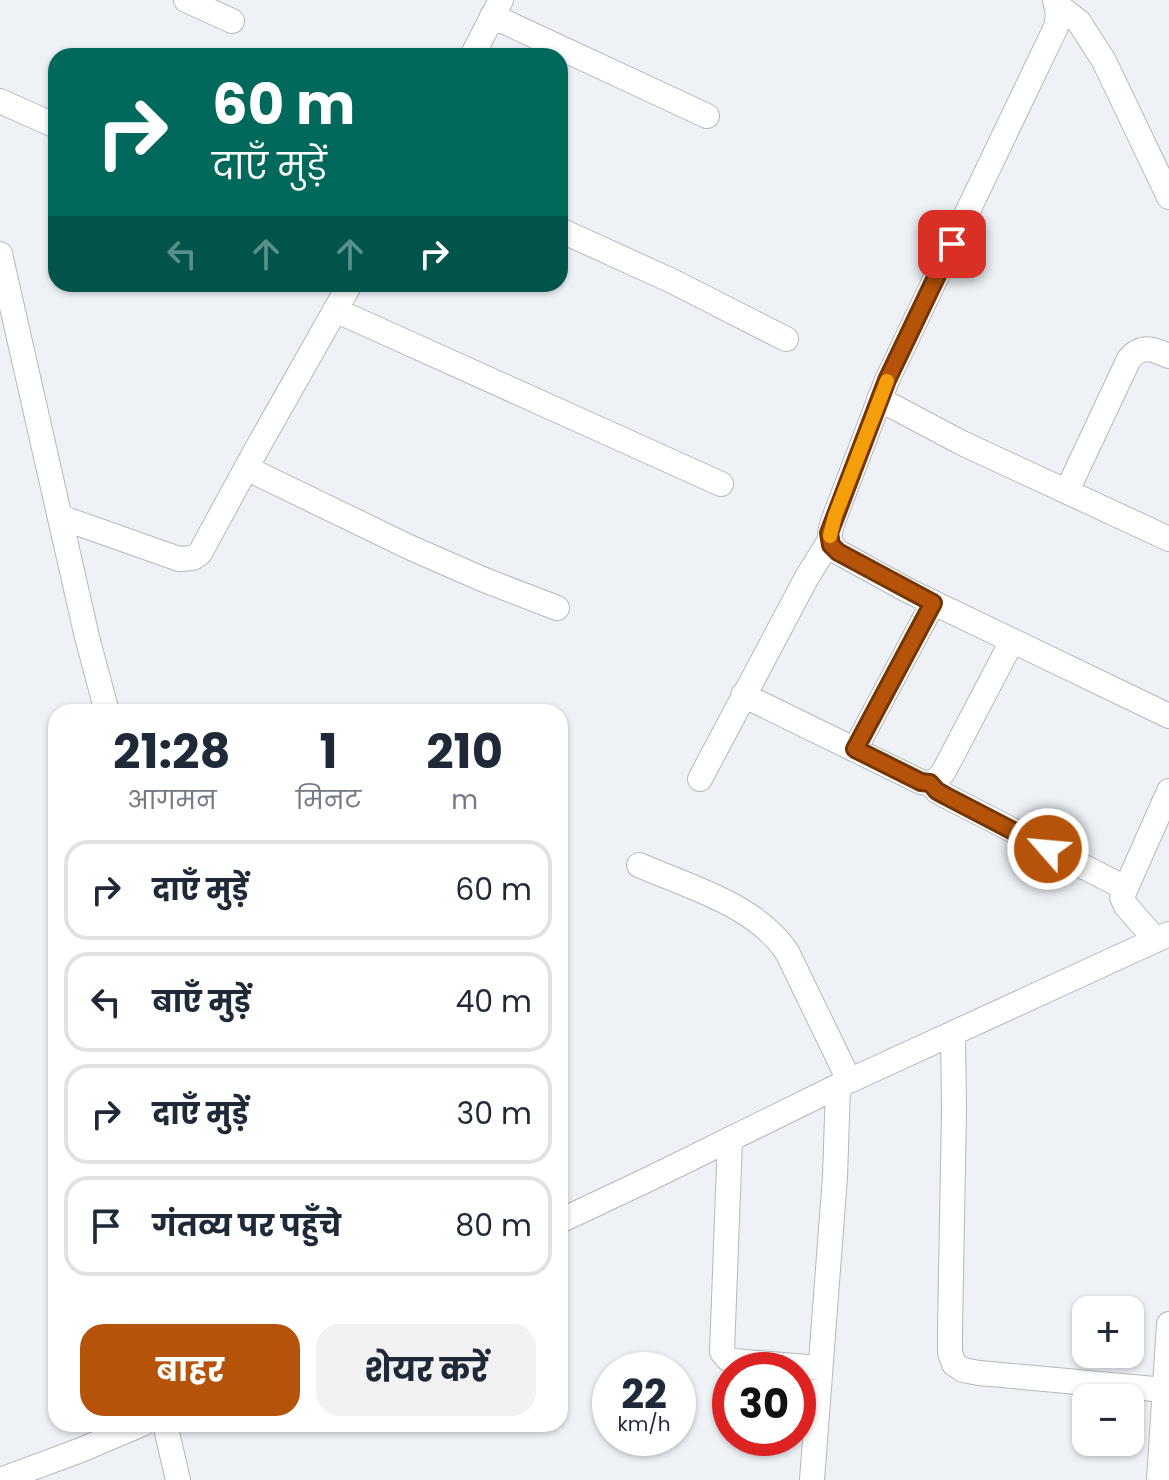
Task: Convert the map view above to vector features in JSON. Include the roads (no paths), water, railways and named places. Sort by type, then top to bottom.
[{"type":"street","points":[[186,0],[232,21]]},
{"type":"street","points":[[1056,2],[1079,22],[1104,61],[1169,197]]},
{"type":"street","points":[[1056,2],[1056,27],[893,366],[835,516],[829,533],[830,540],[838,552],[933,603],[1169,716]]},
{"type":"street","points":[[476,48],[497,8],[707,116]]},
{"type":"street","points":[[0,101],[48,122]]},
{"type":"street","points":[[568,234],[672,281],[786,339]]},
{"type":"street","points":[[0,254],[105,704]]},
{"type":"street","points":[[60,517],[179,559],[193,558],[200,553],[345,292]]},
{"type":"street","points":[[335,310],[721,484]]},
{"type":"street","points":[[1067,491],[1129,359],[1145,349],[1154,349],[1169,356]]},
{"type":"street","points":[[879,399],[962,443],[1169,539]]},
{"type":"street","points":[[246,468],[409,547],[557,608]]},
{"type":"street","points":[[700,779],[811,569],[830,540]]},
{"type":"street","points":[[855,749],[933,603]]},
{"type":"street","points":[[743,695],[921,782],[930,783],[944,771],[1012,641]]},
{"type":"street","points":[[930,783],[946,796],[1125,888]]},
{"type":"street","points":[[568,1217],[844,1083],[1163,937],[1122,901],[1122,897],[1169,791]]},
{"type":"street","points":[[639,865],[718,899],[763,924],[778,938],[844,1083],[812,1480]]},
{"type":"street","points":[[953,1033],[950,1353],[954,1364],[963,1370],[979,1373],[1165,1390]]},
{"type":"street","points":[[730,1139],[722,1352],[734,1361],[820,1368]]},
{"type":"street","points":[[1159,1480],[1169,1324]]},
{"type":"street","points":[[0,1480],[123,1432]]},
{"type":"street","points":[[167,1432],[178,1480]]}]
